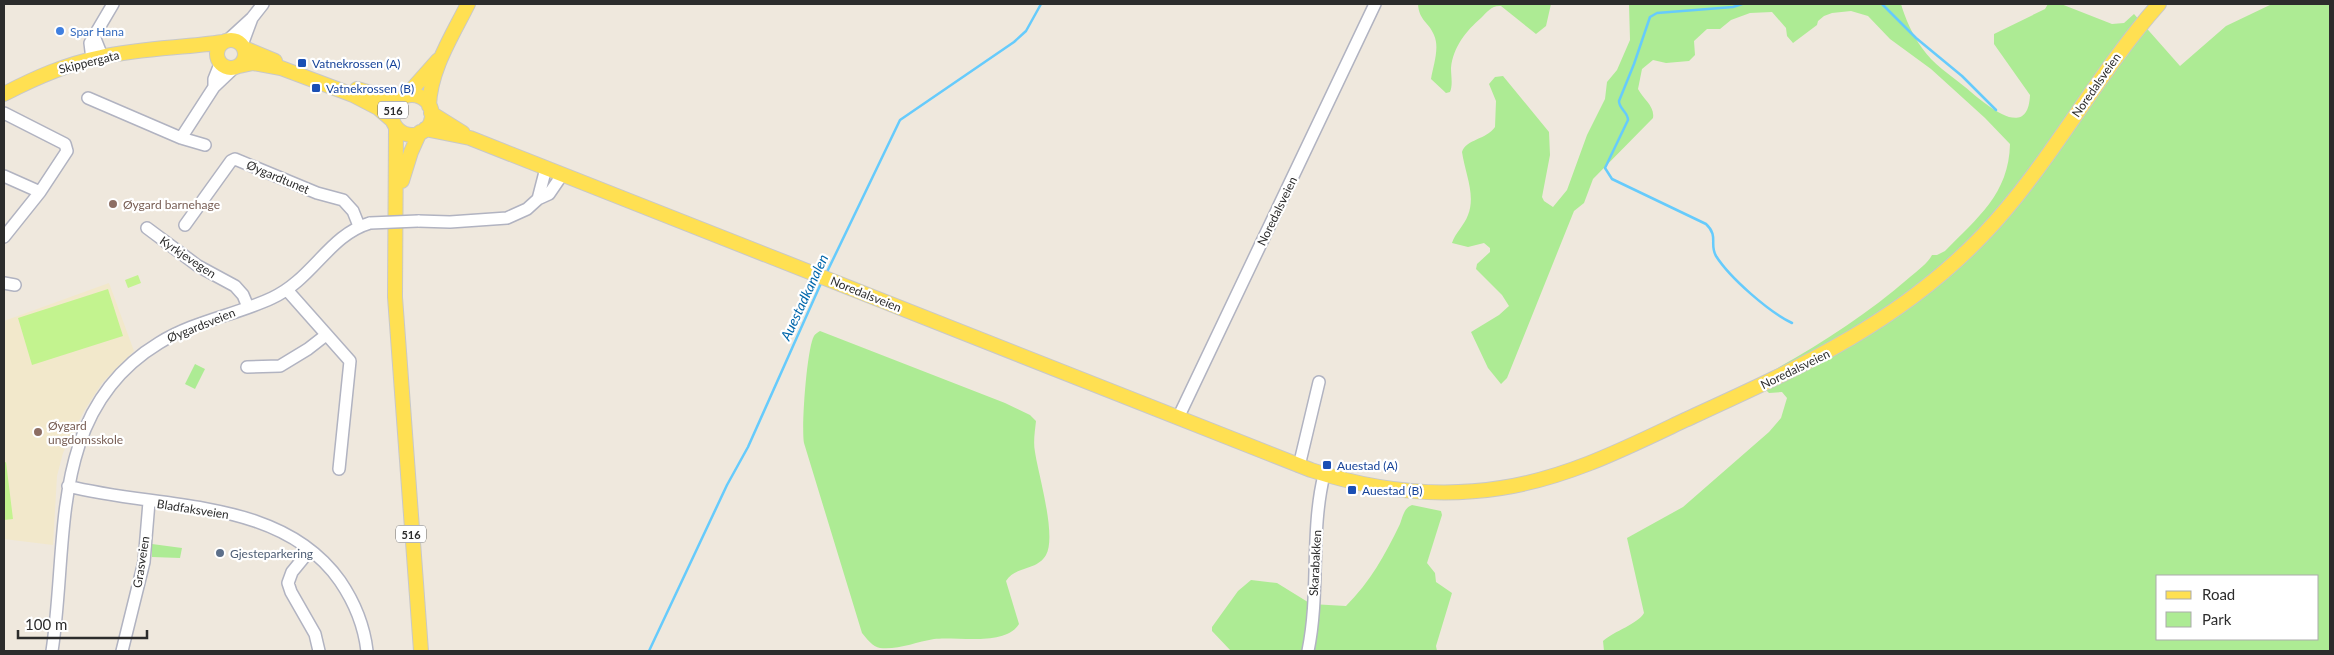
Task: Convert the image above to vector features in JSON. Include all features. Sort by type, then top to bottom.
[{"type":"main road","name":"516","points":[[396,206],[411,152],[431,120],[431,87],[442,56],[468,4]]},
{"type":"main road","name":"Noredalsveien","points":[[423,130],[470,138],[1299,466],[1383,488],[1433,492],[1491,489],[1541,480],[1605,457],[1836,348],[1912,299],[1983,236],[2031,179],[2121,49],[2159,4]]},
{"type":"main road","name":"Skippergata","points":[[4,94],[46,73],[97,58],[136,51],[179,49],[225,41],[238,41],[243,46],[356,89],[381,96],[403,97]]},
{"type":"main road","points":[[219,62],[217,50],[225,41]]},
{"type":"main road","points":[[237,67],[245,58],[243,46]]},
{"type":"main road","name":"Skippergata","points":[[179,49],[202,52],[229,69],[253,63],[281,68],[352,95],[378,108],[394,124]]},
{"type":"main road","name":"516","points":[[421,651],[395,297],[396,206],[393,107],[442,56]]},
{"type":"main road","name":"516","points":[[403,97],[419,96],[430,110]]},
{"type":"main road","name":"Noredalsveien","points":[[430,110],[470,138]]},
{"type":"main road","name":"516","points":[[394,124],[405,133],[423,130]]},
{"type":"street","points":[[97,58],[94,36],[113,4]]},
{"type":"street","points":[[225,41],[252,18],[263,4]]},
{"type":"street","name":"Noredalsveien","points":[[1178,418],[1375,4]]},
{"type":"street","points":[[243,46],[252,18]]},
{"type":"street","points":[[214,87],[214,79],[219,62]]},
{"type":"street","points":[[181,138],[214,87],[237,67]]},
{"type":"street","points":[[88,98],[181,138],[205,145]]},
{"type":"street","points":[[4,112],[65,144],[67,147],[66,154],[40,192],[4,237]]},
{"type":"street","name":"Øygardtunet","points":[[185,225],[231,161],[235,159],[317,193],[343,200],[365,225]]},
{"type":"street","points":[[538,200],[546,168]]},
{"type":"street","points":[[365,225],[507,218],[527,209],[549,194],[562,175]]},
{"type":"street","points":[[4,176],[40,192]]},
{"type":"street","name":"Øygardsveien","points":[[53,647],[58,573],[68,486],[77,451],[92,414],[101,398],[124,371],[148,350],[169,337],[287,290],[310,272],[336,243],[365,225]]},
{"type":"street","name":"Kyrkjevegen","points":[[147,228],[198,266],[235,286],[243,296],[248,307]]},
{"type":"street","points":[[287,290],[350,361],[339,469]]},
{"type":"street","points":[[247,367],[280,366],[326,335]]},
{"type":"street","points":[[1299,466],[1320,382]]},
{"type":"street","name":"Skarabakken","points":[[1308,651],[1312,625],[1318,500],[1324,474]]},
{"type":"street","name":"Bladfaksveien","points":[[68,486],[149,502],[249,518],[282,531],[310,550],[333,572],[354,604],[363,628],[367,651]]},
{"type":"street","name":"Grasveien","points":[[122,651],[144,562],[149,502]]},
{"type":"street","points":[[310,550],[292,572],[288,583],[290,592],[315,634],[319,651]]},
{"type":"shaded area","name":"Øygard ungdomsskole","points":[[109,283],[134,351],[102,383],[84,411],[63,453],[57,476],[53,545],[4,539],[4,321]]},
{"type":"green space","points":[[1418,4],[1551,4],[1546,26],[1536,34],[1501,6],[1488,11],[1470,28],[1457,46],[1452,60],[1451,89],[1450,92],[1446,93],[1431,79],[1436,40],[1420,14]]},
{"type":"green space","points":[[1629,4],[1901,4],[1915,38],[1931,59],[1993,109],[2013,118],[2021,116],[2027,109],[2030,95],[1994,44],[1994,34],[2045,9],[2048,4],[2061,4],[2112,24],[2124,23],[2134,14],[2180,66],[2226,26],[2272,4],[2330,4],[2330,651],[1604,651],[1603,641],[1637,621],[1644,613],[1627,538],[1683,507],[1769,432],[1781,418],[1787,398],[1782,392],[1769,393],[1756,380],[1817,345],[1855,320],[1919,270],[1932,255],[1945,251],[1969,227],[1989,204],[2004,177],[2010,144],[1985,118],[1931,69],[1890,39],[1868,16],[1851,11],[1832,13],[1824,16],[1818,21],[1817,25],[1793,43],[1787,36],[1786,28],[1772,12],[1750,13],[1731,20],[1720,29],[1707,29],[1694,41],[1695,55],[1689,61],[1666,63],[1653,60],[1642,69],[1638,89],[1650,106],[1653,118],[1593,179],[1584,203],[1574,211],[1507,378],[1501,384],[1488,368],[1471,332],[1499,315],[1509,306],[1502,295],[1476,269],[1477,264],[1490,252],[1490,248],[1484,243],[1468,247],[1452,243],[1466,219],[1471,200],[1462,152],[1468,144],[1487,135],[1495,127],[1496,101],[1489,84],[1495,77],[1503,76],[1549,132],[1550,155],[1542,197],[1544,201],[1553,207],[1567,190],[1587,135],[1605,99],[1607,82],[1617,70],[1630,40]]},
{"type":"green space","points":[[138,275],[141,283],[128,288],[125,280]]},
{"type":"green space","points":[[108,289],[123,336],[32,365],[18,318]]},
{"type":"green space","points":[[820,331],[1005,403],[1030,415],[1036,421],[1034,448],[1046,504],[1049,546],[1042,560],[1015,573],[1006,581],[1019,624],[1012,631],[1003,636],[992,638],[943,638],[887,648],[875,646],[862,633],[804,443],[804,405],[809,355],[814,336]]},
{"type":"green space","points":[[195,364],[205,369],[195,389],[185,384]]},
{"type":"green space","points":[[6,462],[13,519],[4,520],[4,463]]},
{"type":"green space","points":[[1412,505],[1441,511],[1442,515],[1427,563],[1435,573],[1436,582],[1452,593],[1436,646],[1437,651],[1231,651],[1212,631],[1212,627],[1238,591],[1251,580],[1277,583],[1311,604],[1346,606],[1376,568],[1400,524],[1405,510]]},
{"type":"green space","points":[[152,544],[182,548],[180,558],[152,557]]},
{"type":"waterway","name":"Auestadkanalen","points":[[826,274],[900,120],[1014,42],[1026,31],[1041,4]]},
{"type":"waterway","points":[[1742,4],[1733,7],[1657,13],[1650,17],[1619,101],[1628,120],[1605,168],[1612,179],[1706,224],[1712,232],[1714,252],[1722,265],[1762,303],[1792,323]]},
{"type":"waterway","points":[[1882,4],[1916,38],[1962,76],[1996,110]]},
{"type":"waterway","name":"Auestadkanalen","points":[[649,651],[727,485],[748,447],[822,281]]},
{"type":"place","name":"Spar Hana","points":[[60,31]]},
{"type":"place","name":"Vatnekrossen (A)","points":[[302,63]]},
{"type":"place","name":"Vatnekrossen (B)","points":[[316,88]]},
{"type":"place","name":"Øygard barnehage","points":[[113,204]]},
{"type":"place","name":"Øygard ungdomsskole","points":[[38,432]]},
{"type":"place","name":"Auestad (A)","points":[[1327,465]]},
{"type":"place","name":"Auestad (B)","points":[[1352,490]]},
{"type":"place","name":"Gjesteparkering","points":[[220,553]]}]
